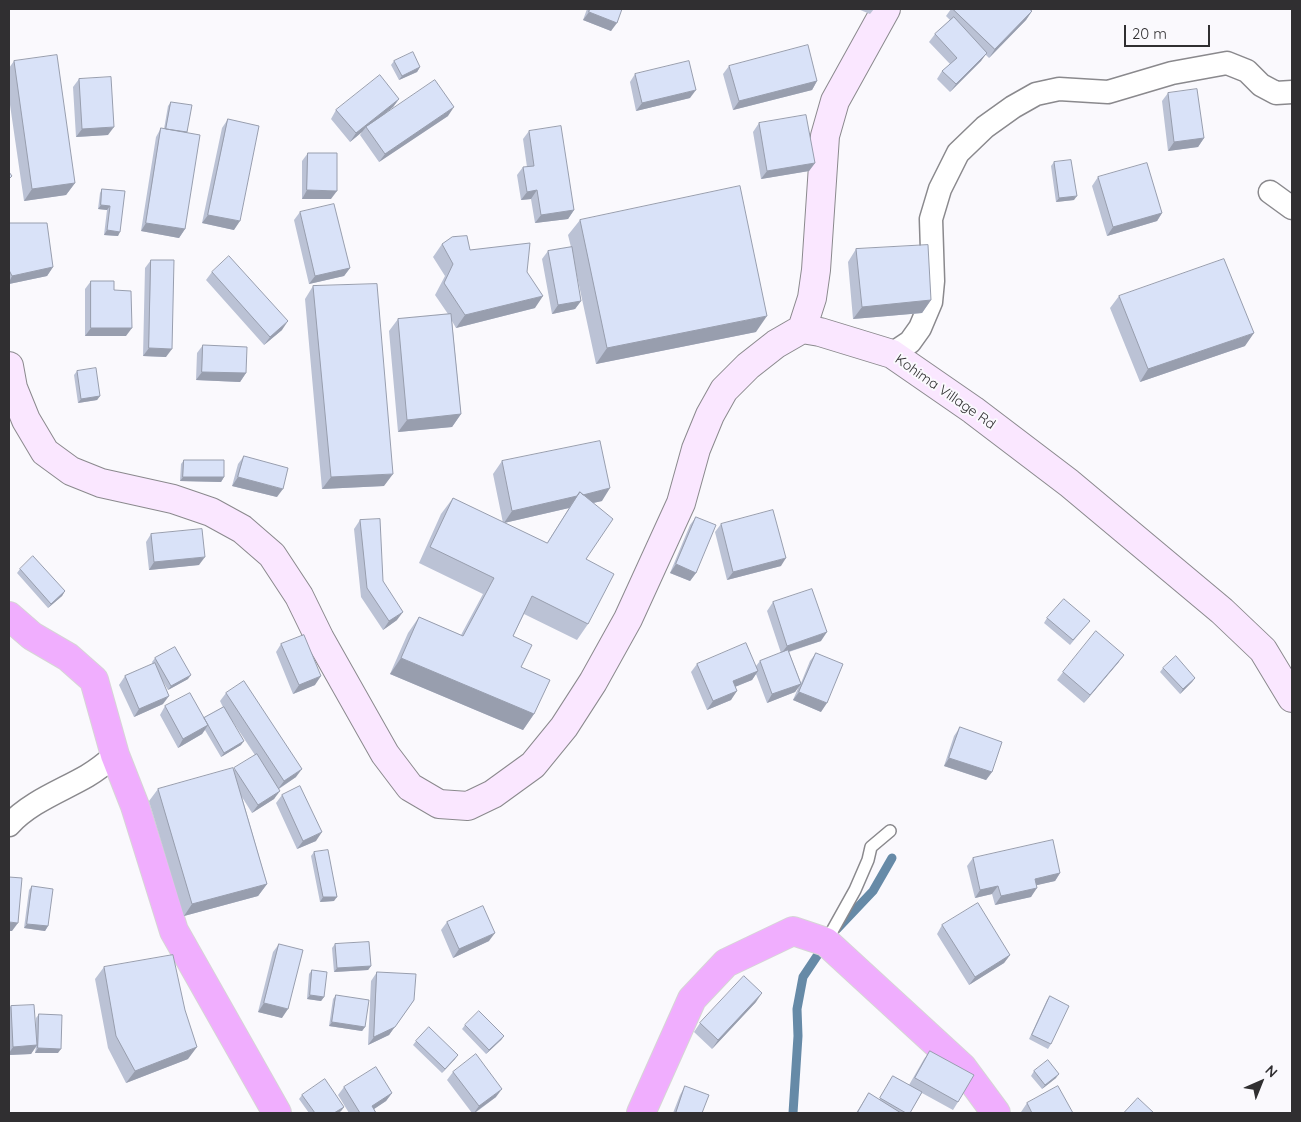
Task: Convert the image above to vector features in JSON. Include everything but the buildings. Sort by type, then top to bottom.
[{"type":"highway","points":[[9,616],[32,636],[68,657],[94,680],[115,755],[135,806],[174,931],[277,1113]]},
{"type":"highway","points":[[641,1113],[692,999],[726,963],[793,931],[826,942],[962,1067],[996,1113]]},
{"type":"main road","points":[[9,366],[13,388],[26,420],[45,452],[71,471],[101,483],[173,499],[211,512],[242,529],[272,556],[299,596],[320,639],[385,754],[410,787],[439,804],[468,806],[493,794],[533,765],[564,727],[593,682],[628,619],[680,503],[696,450],[710,415],[724,390],[748,366],[776,344],[802,328],[812,298],[816,270],[825,136],[835,101],[886,9]]},
{"type":"main road","name":"Kohima Village Rd","points":[[802,328],[892,354],[973,410],[1061,478],[1222,611],[1263,650],[1292,698]]},
{"type":"street","points":[[892,354],[910,342],[920,328],[931,302],[933,281],[932,219],[940,189],[958,153],[985,127],[1013,107],[1036,94],[1059,89],[1108,92],[1172,73],[1227,63],[1247,71],[1261,85],[1276,93],[1292,92]]},
{"type":"street","points":[[1270,192],[1292,208]]},
{"type":"street","points":[[9,825],[16,817],[48,796],[86,776],[115,755]]},
{"type":"lane","points":[[826,942],[855,890],[868,860],[870,847],[890,831]]},
{"type":"waterway","points":[[837,929],[873,891],[892,858]]},
{"type":"waterway","points":[[793,1113],[798,1036],[797,1009],[803,977],[825,944]]}]
